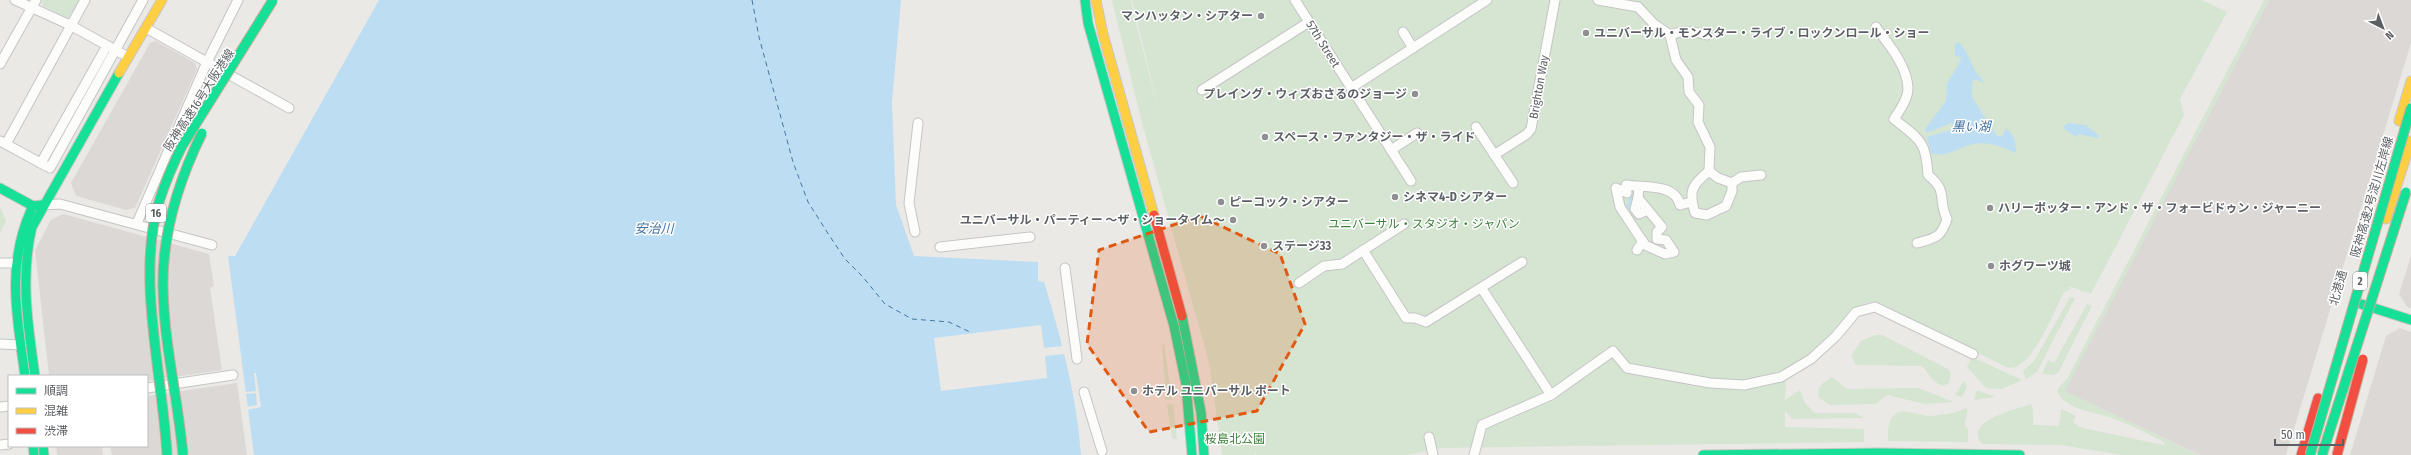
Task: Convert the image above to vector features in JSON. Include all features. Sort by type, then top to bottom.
[{"type":"main road","points":[[35,375],[23,264],[32,227],[43,205],[62,175],[128,57],[162,0]]},
{"type":"main road","name":"阪神高速16号大阪港線","points":[[167,455],[166,422],[149,275],[152,234],[157,208],[166,181],[180,150],[243,54],[273,0]]},
{"type":"main road","name":"阪神高速16号大阪港線","points":[[249,58],[279,0]]},
{"type":"main road","points":[[1085,0],[1088,23],[1174,326],[1186,384],[1192,455]]},
{"type":"main road","points":[[1096,0],[1105,42],[1184,323],[1201,412],[1204,455]]},
{"type":"main road","name":"阪神高速16号大阪港線","points":[[183,455],[163,288],[166,242],[173,205],[190,157],[214,113],[242,70]]},
{"type":"main road","name":"北港通","points":[[2301,455],[2411,81]]},
{"type":"main road","name":"阪神高速2号淀川左岸線","points":[[2310,455],[2411,108]]},
{"type":"main road","points":[[2350,290],[2373,249],[2396,192],[2411,141]]},
{"type":"main road","name":"2","points":[[2337,455],[2408,193],[2409,181]]},
{"type":"main road","points":[[0,188],[33,206],[43,205]]},
{"type":"main road","points":[[2332,455],[2376,309],[2408,193]]},
{"type":"main road","name":"2","points":[[2322,455],[2408,193]]},
{"type":"main road","points":[[25,375],[13,263],[20,231],[33,206]]},
{"type":"main road","points":[[2347,300],[2411,320]]},
{"type":"main road","points":[[1703,455],[1878,453],[2020,455]]},
{"type":"street","points":[[15,0],[34,3],[114,51],[128,57]]},
{"type":"street","points":[[62,175],[3,142],[85,0]]},
{"type":"street","points":[[50,168],[142,0]]},
{"type":"street","points":[[152,19],[159,0]]},
{"type":"street","points":[[137,223],[207,62],[238,0]]},
{"type":"street","name":"57th Street","points":[[1295,0],[1411,181]]},
{"type":"street","name":"Brighton Way","points":[[1494,155],[1527,134],[1531,129],[1555,0]]},
{"type":"street","points":[[1598,0],[1640,4],[1654,24],[1670,35],[1676,60],[1688,78],[1689,92],[1699,105],[1698,122],[1710,147],[1709,171],[1695,182],[1690,198],[1695,213],[1707,215],[1726,206],[1732,191],[1732,183]]},
{"type":"street","points":[[1351,88],[1480,2]]},
{"type":"street","points":[[0,64],[34,3]]},
{"type":"street","points":[[1202,90],[1309,22]]},
{"type":"street","points":[[1876,27],[1902,65],[1908,88],[1904,103],[1894,119],[1922,142],[1927,159],[1928,175],[1942,190],[1942,208],[1947,219],[1943,231],[1936,237],[1917,243]]},
{"type":"street","points":[[146,28],[289,108]]},
{"type":"street","points":[[1670,35],[1682,31],[1707,35]]},
{"type":"street","points":[[1403,32],[1413,48]]},
{"type":"street","points":[[41,163],[104,51]]},
{"type":"street","points":[[914,232],[909,203],[918,123]]},
{"type":"street","points":[[1476,127],[1513,184]]},
{"type":"street","points":[[1391,150],[1417,133]]},
{"type":"street","points":[[1709,171],[1718,178],[1732,183]]},
{"type":"street","points":[[1732,183],[1741,177],[1761,175]]},
{"type":"street","points":[[1639,187],[1635,209],[1639,214],[1648,210],[1662,227],[1657,232],[1657,239],[1666,240],[1674,252],[1665,254],[1650,249],[1642,241],[1620,207],[1616,188],[1627,192],[1626,185],[1670,190],[1678,196],[1680,205],[1691,202]]},
{"type":"street","points":[[43,205],[60,204],[137,223],[212,245]]},
{"type":"street","points":[[1299,283],[1324,266],[1342,264],[1404,224]]},
{"type":"street","points":[[940,247],[1030,237]]},
{"type":"street","points":[[1637,250],[1642,241]]},
{"type":"street","points":[[1362,250],[1406,318],[1415,318],[1426,322],[1522,262]]},
{"type":"street","points":[[0,263],[13,263]]},
{"type":"street","points":[[1065,268],[1077,359]]},
{"type":"street","points":[[1484,292],[1551,395]]},
{"type":"street","points":[[1474,455],[1482,425],[1551,395],[1613,351],[1626,368],[1710,383],[1744,385],[1781,377],[1811,359],[1836,336],[1856,312],[1875,307],[1973,354]]},
{"type":"street","points":[[0,344],[21,345]]},
{"type":"street","points":[[148,388],[233,375]]},
{"type":"street","points":[[1084,392],[1102,451]]},
{"type":"street","points":[[1429,437],[1433,455]]},
{"type":"highlighted area","points":[[1200,216],[1280,254],[1305,324],[1257,411],[1149,432],[1087,344],[1099,250]]},
{"type":"shaded area","points":[[2269,0],[2411,0],[2411,43],[2286,455],[2200,455],[2064,391]]},
{"type":"shaded area","points":[[156,41],[195,63],[197,69],[135,208],[126,210],[76,196],[71,183],[150,43]]},
{"type":"shaded area","points":[[63,214],[209,254],[214,286],[210,288],[222,370],[148,381],[148,375],[49,375],[35,250],[51,220]]},
{"type":"shaded area","points":[[2411,256],[2411,308],[2407,307],[2399,294]]},
{"type":"shaded area","points":[[2400,328],[2411,332],[2411,455],[2350,455],[2386,336]]},
{"type":"shaded area","points":[[237,383],[247,455],[112,455],[110,447],[148,447],[148,396]]},
{"type":"shaded area","points":[[56,447],[102,447],[103,455],[57,455]]},
{"type":"green space","points":[[42,0],[80,0],[70,16],[67,18],[43,6]]},
{"type":"green space","name":"ユニバーサル・スタジオ・ジャパン","points":[[1112,0],[1131,0],[1161,119],[1132,0],[2202,0],[2227,12],[2180,99],[2184,115],[2091,294],[2071,287],[2068,288],[2071,289],[2064,292],[2041,339],[2033,352],[2024,361],[2015,367],[2006,367],[1878,302],[1874,302],[1864,304],[1852,311],[1786,379],[1785,400],[1800,390],[1805,403],[1815,413],[1855,413],[1864,418],[1792,419],[1785,411],[1785,427],[1864,429],[1864,442],[1443,448],[1406,455],[1256,455],[1255,451],[1255,455],[1222,455],[1209,362],[1142,123]]},
{"type":"green space","points":[[2264,0],[2269,0],[2065,391],[2199,455],[2122,455],[2060,445],[1982,444],[1978,436],[1979,429],[1985,423],[1994,417],[2031,404],[2033,410],[2033,425],[2059,426],[2061,409],[2076,416],[2073,422],[2079,427],[2163,445],[2165,443],[2119,420],[2074,407],[2057,392],[2059,387],[2067,379]]},
{"type":"green space","points":[[0,207],[6,221],[0,234]]},
{"type":"green space","points":[[2070,297],[2075,298],[2037,372],[2026,379],[2023,371],[2034,361]]},
{"type":"green space","points":[[2087,304],[2092,306],[2058,373],[2053,375],[2042,374],[2048,360],[2054,363]]},
{"type":"green space","points":[[1875,335],[1882,335],[1948,369],[1951,373],[1949,383],[1943,386],[1939,384],[1931,378],[1922,366],[1856,365],[1851,356],[1861,341]]},
{"type":"green space","points":[[1164,344],[1172,400],[1166,400],[1162,345]]},
{"type":"green space","points":[[1972,357],[2020,379],[2021,381],[2001,389],[1986,388],[1967,367]]},
{"type":"green space","points":[[1832,377],[1847,389],[1918,388],[1954,402],[1925,404],[1887,395],[1876,404],[1830,405],[1819,398],[1818,390],[1821,385]]},
{"type":"green space","points":[[1964,380],[1967,387],[1962,397],[1955,395]]},
{"type":"green space","points":[[1977,390],[1995,397],[1974,400]]},
{"type":"green space","points":[[1173,404],[1177,440],[1172,438],[1167,405]]},
{"type":"green space","points":[[1967,408],[1965,424],[1968,429],[1968,442],[1888,441],[1890,422],[1897,413],[1909,412],[1930,416],[1949,414]]},
{"type":"water","name":"安治川","points":[[379,0],[901,0],[892,102],[896,205],[914,256],[1038,262],[1038,281],[1044,282],[1072,389],[1081,455],[254,455],[228,256],[235,256]]},
{"type":"water","name":"黒い湖","points":[[1959,42],[1974,69],[1984,83],[1975,79],[1972,82],[1972,97],[1997,136],[2002,136],[2006,128],[2011,134],[2015,142],[2016,153],[1995,145],[1979,143],[1968,145],[1947,154],[1942,155],[1931,153],[1927,137],[1954,129],[1952,123],[1926,133],[1925,129],[1946,101],[1947,83],[1960,62],[1961,57],[1955,56],[1955,44]]},
{"type":"water","points":[[2067,123],[2086,125],[2099,136],[2097,138],[2078,134],[2076,137],[2063,128]]},
{"type":"pier","points":[[1041,325],[1044,348],[1063,346],[1064,350],[1064,354],[1045,356],[1047,378],[941,391],[934,338]]},
{"type":"pier","points":[[254,373],[256,373],[261,407],[247,410],[247,407],[257,405],[256,393],[245,394],[245,392],[256,391]]},
{"type":"waterway","points":[[1628,210],[1627,208],[1632,196]]},
{"type":"ferry route","points":[[752,0],[759,37],[793,162],[808,202],[829,235],[845,259],[862,276],[885,304],[912,319],[949,322],[972,333]]},
{"type":"traffic: fast","points":[[167,455],[150,294],[150,262],[153,231],[159,202],[169,174],[182,146],[273,0]]},
{"type":"traffic: fast","points":[[1085,0],[1088,23],[1174,326],[1186,384],[1192,455]]},
{"type":"traffic: fast","points":[[35,375],[26,302],[26,264],[32,227],[119,73]]},
{"type":"traffic: fast","points":[[2310,455],[2411,108]]},
{"type":"traffic: fast","points":[[183,455],[168,351],[164,309],[163,268],[165,248],[173,209],[186,170],[202,133]]},
{"type":"traffic: fast","points":[[0,188],[33,206],[42,205]]},
{"type":"traffic: fast","points":[[2322,455],[2406,192]]},
{"type":"traffic: fast","points":[[25,375],[17,313],[16,272],[18,252],[23,231],[31,210]]},
{"type":"traffic: fast","points":[[2361,304],[2411,320]]},
{"type":"traffic: fast","points":[[1182,316],[1201,412],[1204,455]]},
{"type":"traffic: fast","points":[[33,447],[34,455]]},
{"type":"traffic: fast","points":[[43,447],[44,455]]},
{"type":"traffic: fast","points":[[1703,455],[1878,453],[2020,455]]},
{"type":"traffic: slow","points":[[119,73],[162,0]]},
{"type":"traffic: slow","points":[[1096,0],[1103,34],[1154,215]]},
{"type":"traffic: slow","points":[[2399,121],[2411,81]]},
{"type":"traffic: slow","points":[[2386,219],[2411,141]]},
{"type":"traffic: jam","points":[[1154,215],[1182,316]]},
{"type":"traffic: jam","points":[[2337,455],[2363,359]]},
{"type":"traffic: jam","points":[[2301,455],[2318,398]]},
{"type":"place","name":"マンハッタン・シアター","points":[[1261,16]]},
{"type":"place","name":"ユニバーサル・モンスター・ライブ・ロックンロール・ショー","points":[[1586,33]]},
{"type":"place","name":"プレイング・ウィズおさるのジョージ","points":[[1415,94]]},
{"type":"place","name":"スペース・ファンタジー・ザ・ライド","points":[[1265,137]]},
{"type":"place","name":"シネマ4-D シアター","points":[[1395,197]]},
{"type":"place","name":"ピーコック・シアター","points":[[1221,202]]},
{"type":"place","name":"ハリーポッター・アンド・ザ・フォービドゥン・ジャーニー","points":[[1990,208]]},
{"type":"place","name":"ユニバーサル・パーティー ～ザ・ショータイム～","points":[[1233,220]]},
{"type":"place","name":"ステージ33","points":[[1264,246]]},
{"type":"place","name":"ホグワーツ城","points":[[1991,266]]},
{"type":"place","name":"ホテル ユニバーサル ポート","points":[[1134,391]]},
{"type":"park label","name":"桜島北公園","points":[[1235,439]]}]
